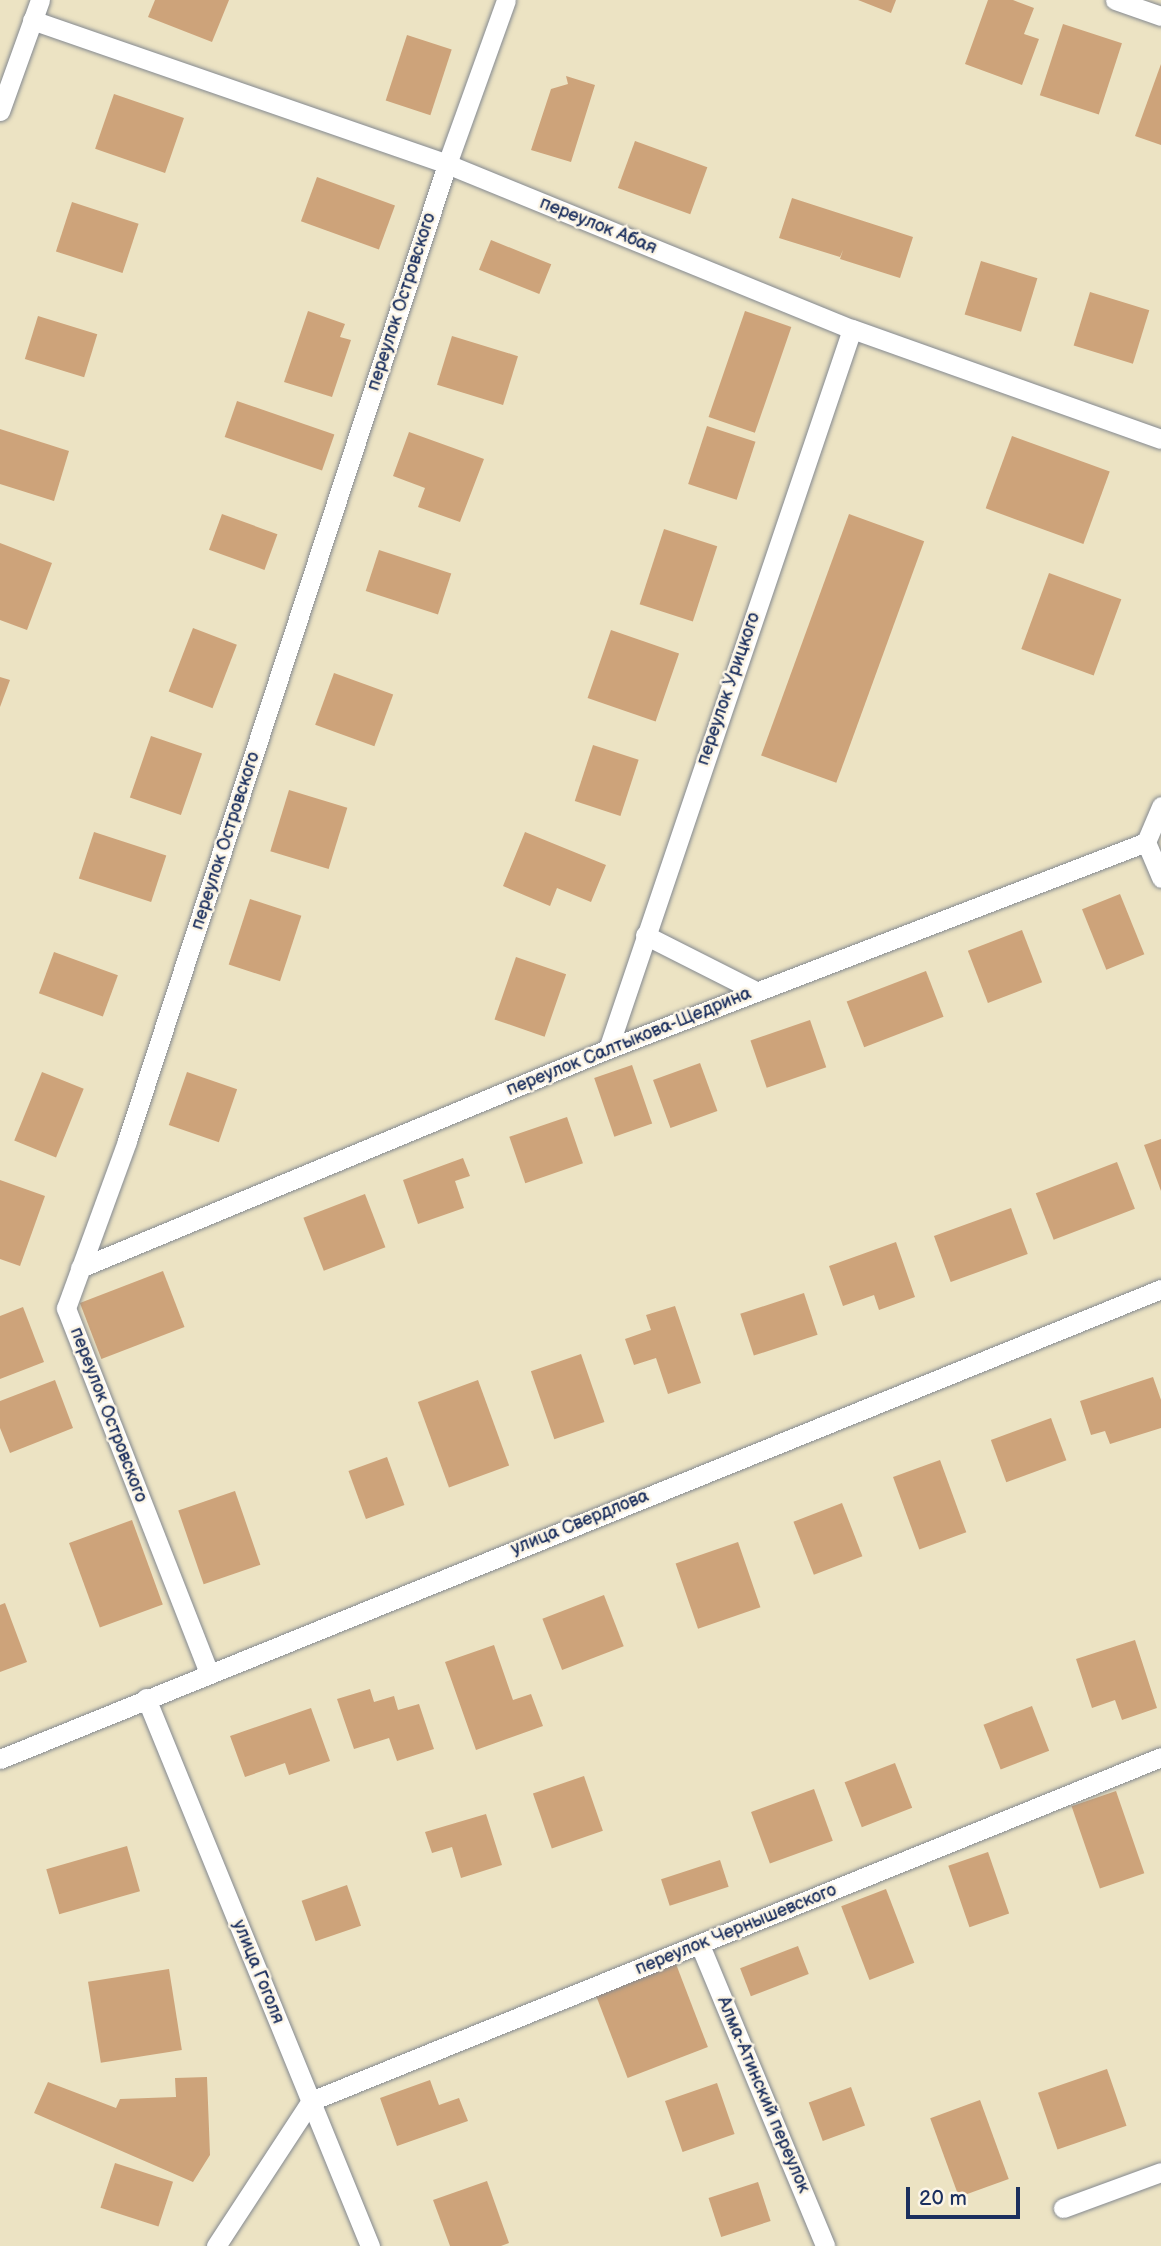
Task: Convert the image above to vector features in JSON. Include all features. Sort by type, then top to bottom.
[{"type":"lane","points":[[0,111],[8,57],[32,20],[40,0]]},
{"type":"lane","name":"переулок Островского","points":[[209,1673],[66,1308],[132,1128],[447,164],[506,0]]},
{"type":"lane","points":[[1115,0],[1161,16]]},
{"type":"lane","name":"переулок Абая","points":[[32,20],[447,164],[852,329],[1161,439]]},
{"type":"lane","name":"переулок Урицкого","points":[[608,1049],[852,329]]},
{"type":"lane","points":[[1161,806],[1146,842],[1161,878]]},
{"type":"lane","name":"переулок Салтыкова-Щедрина","points":[[80,1268],[608,1049],[1146,842]]},
{"type":"lane","points":[[645,935],[756,991]]},
{"type":"lane","name":"улица Свердлова","points":[[0,1759],[1161,1289]]},
{"type":"lane","name":"улица Гоголя","points":[[146,1698],[370,2246]]},
{"type":"lane","name":"переулок Чернышевского","points":[[311,2101],[1161,1757]]},
{"type":"lane","name":"Алма-Атинский переулок","points":[[700,1945],[825,2246]]},
{"type":"lane","points":[[216,2246],[311,2101]]},
{"type":"lane","points":[[1063,2208],[1161,2172]]},
{"type":"building","points":[[155,0],[229,0],[212,42],[148,17]]},
{"type":"building","points":[[858,0],[896,0],[891,13]]},
{"type":"building","points":[[988,0],[1013,0],[1034,8],[1024,34],[1039,39],[1022,85],[965,64]]},
{"type":"building","points":[[1063,24],[1122,43],[1099,114],[1040,95]]},
{"type":"building","points":[[407,35],[452,50],[430,115],[386,101]]},
{"type":"building","points":[[1161,64],[1161,145],[1135,136]]},
{"type":"building","points":[[566,76],[595,85],[571,162],[531,150],[551,89],[568,84]]},
{"type":"building","points":[[114,94],[184,118],[165,173],[95,149]]},
{"type":"building","points":[[635,141],[707,167],[690,214],[618,188]]},
{"type":"building","points":[[317,177],[395,205],[379,250],[301,221]]},
{"type":"building","points":[[792,198],[913,237],[900,278],[840,259],[843,250],[840,257],[779,238]]},
{"type":"building","points":[[72,202],[139,224],[123,273],[56,251]]},
{"type":"building","points":[[491,240],[551,264],[539,294],[479,270]]},
{"type":"building","points":[[981,261],[1037,278],[1021,332],[965,315]]},
{"type":"building","points":[[1090,292],[1149,310],[1133,364],[1074,346]]},
{"type":"building","points":[[308,311],[345,324],[340,337],[351,340],[332,397],[284,382]]},
{"type":"building","points":[[745,311],[791,327],[755,433],[709,417]]},
{"type":"building","points":[[38,316],[97,334],[84,377],[25,359]]},
{"type":"building","points":[[452,336],[518,356],[503,405],[437,385]]},
{"type":"building","points":[[237,401],[334,435],[322,470],[225,437]]},
{"type":"building","points":[[707,426],[756,442],[737,500],[688,484]]},
{"type":"building","points":[[0,429],[69,451],[54,501],[0,484]]},
{"type":"building","points":[[409,432],[484,459],[460,522],[418,507],[425,488],[393,476]]},
{"type":"building","points":[[1012,436],[1110,472],[1083,544],[986,508]]},
{"type":"building","points":[[222,514],[277,534],[264,570],[209,550]]},
{"type":"building","points":[[849,514],[924,541],[836,783],[761,756]]},
{"type":"building","points":[[664,529],[717,546],[693,621],[640,604]]},
{"type":"building","points":[[0,543],[52,563],[27,630],[0,620]]},
{"type":"building","points":[[379,550],[451,573],[438,614],[366,591]]},
{"type":"building","points":[[1049,573],[1121,599],[1094,675],[1021,649]]},
{"type":"building","points":[[193,628],[237,645],[213,708],[169,691]]},
{"type":"building","points":[[611,630],[679,653],[656,722],[588,698]]},
{"type":"building","points":[[334,673],[393,695],[374,746],[315,725]]},
{"type":"building","points":[[0,677],[10,680],[0,707]]},
{"type":"building","points":[[151,736],[202,754],[181,815],[130,797]]},
{"type":"building","points":[[593,745],[639,760],[620,816],[575,801]]},
{"type":"building","points":[[289,790],[347,808],[329,869],[270,851]]},
{"type":"building","points":[[94,832],[166,855],[151,902],[79,879]]},
{"type":"building","points":[[525,832],[606,865],[591,902],[557,888],[550,906],[503,886]]},
{"type":"building","points":[[1120,894],[1144,954],[1106,970],[1082,909]]},
{"type":"building","points":[[250,899],[301,916],[280,981],[229,965]]},
{"type":"building","points":[[1022,930],[1042,982],[988,1003],[968,951]]},
{"type":"building","points":[[54,952],[118,975],[103,1017],[39,993]]},
{"type":"building","points":[[516,957],[566,974],[545,1037],[495,1019]]},
{"type":"building","points":[[926,971],[944,1017],[864,1047],[847,1001]]},
{"type":"building","points":[[810,1020],[826,1067],[767,1088],[750,1041]]},
{"type":"building","points":[[700,1063],[717,1111],[670,1128],[653,1080]]},
{"type":"building","points":[[632,1065],[652,1124],[614,1137],[594,1078]]},
{"type":"building","points":[[42,1072],[84,1089],[56,1157],[14,1141]]},
{"type":"building","points":[[187,1072],[237,1089],[219,1142],[169,1125]]},
{"type":"building","points":[[567,1117],[583,1163],[525,1183],[509,1137]]},
{"type":"building","points":[[1161,1139],[1161,1191],[1144,1145]]},
{"type":"building","points":[[463,1158],[470,1176],[455,1181],[464,1208],[418,1224],[403,1180]]},
{"type":"building","points":[[1117,1162],[1135,1209],[1054,1240],[1036,1193]]},
{"type":"building","points":[[0,1180],[45,1196],[20,1266],[0,1259]]},
{"type":"building","points":[[365,1194],[385,1247],[324,1271],[303,1218]]},
{"type":"building","points":[[1011,1208],[1028,1254],[951,1282],[934,1236]]},
{"type":"building","points":[[896,1242],[915,1297],[879,1310],[874,1295],[843,1306],[829,1266]]},
{"type":"building","points":[[163,1271],[185,1327],[101,1359],[80,1303]]},
{"type":"building","points":[[804,1293],[818,1335],[754,1356],[740,1314]]},
{"type":"building","points":[[675,1306],[701,1383],[668,1394],[656,1358],[634,1365],[625,1339],[651,1330],[646,1315]]},
{"type":"building","points":[[23,1307],[44,1362],[0,1379],[0,1316]]},
{"type":"building","points":[[581,1354],[604,1422],[554,1439],[531,1371]]},
{"type":"building","points":[[1153,1377],[1161,1400],[1161,1428],[1110,1444],[1105,1431],[1091,1435],[1080,1401]]},
{"type":"building","points":[[55,1380],[73,1428],[10,1453],[0,1428],[0,1401]]},
{"type":"building","points":[[478,1380],[509,1466],[449,1487],[418,1402]]},
{"type":"building","points":[[1051,1418],[1066,1460],[1006,1482],[991,1440]]},
{"type":"building","points":[[387,1457],[404,1505],[366,1519],[348,1471]]},
{"type":"building","points":[[940,1460],[966,1532],[919,1549],[893,1477]]},
{"type":"building","points":[[235,1491],[260,1565],[204,1584],[178,1511]]},
{"type":"building","points":[[842,1503],[862,1556],[814,1575],[793,1522]]},
{"type":"building","points":[[132,1520],[163,1605],[100,1627],[69,1543]]},
{"type":"building","points":[[738,1542],[760,1607],[698,1629],[676,1563]]},
{"type":"building","points":[[604,1595],[624,1646],[562,1670],[542,1619]]},
{"type":"building","points":[[5,1603],[27,1662],[0,1672],[0,1605]]},
{"type":"building","points":[[1135,1640],[1157,1708],[1122,1720],[1115,1700],[1092,1708],[1076,1659]]},
{"type":"building","points":[[494,1645],[513,1700],[531,1694],[543,1726],[476,1750],[445,1662]]},
{"type":"building","points":[[370,1689],[374,1702],[394,1696],[398,1710],[419,1704],[434,1749],[397,1761],[389,1738],[354,1749],[337,1699]]},
{"type":"building","points":[[1032,1706],[1049,1751],[1001,1769],[983,1725]]},
{"type":"building","points":[[311,1708],[330,1761],[289,1775],[285,1763],[245,1777],[230,1736]]},
{"type":"building","points":[[895,1763],[912,1808],[862,1827],[845,1782]]},
{"type":"building","points":[[584,1776],[603,1831],[552,1848],[533,1794]]},
{"type":"building","points":[[814,1789],[833,1841],[770,1864],[751,1812]]},
{"type":"building","points":[[1116,1791],[1144,1873],[1100,1889],[1072,1806]]},
{"type":"building","points":[[486,1814],[502,1865],[461,1878],[452,1847],[432,1853],[425,1832]]},
{"type":"building","points":[[127,1846],[140,1891],[59,1914],[46,1869]]},
{"type":"building","points":[[988,1852],[1009,1913],[969,1927],[948,1866]]},
{"type":"building","points":[[720,1860],[729,1887],[670,1906],[661,1879]]},
{"type":"building","points":[[347,1885],[361,1926],[316,1941],[302,1901]]},
{"type":"building","points":[[886,1889],[914,1963],[869,1980],[841,1906]]},
{"type":"building","points":[[798,1946],[809,1974],[751,1996],[740,1968]]},
{"type":"building","points":[[676,1964],[708,2047],[628,2078],[596,1995]]},
{"type":"building","points":[[169,1969],[182,2050],[101,2063],[88,1982]]},
{"type":"building","points":[[1107,2069],[1127,2126],[1058,2149],[1038,2093]]},
{"type":"building","points":[[207,2077],[210,2155],[193,2182],[34,2113],[48,2082],[116,2108],[120,2099],[176,2097],[175,2078]]},
{"type":"building","points":[[430,2080],[439,2105],[459,2098],[468,2121],[397,2146],[380,2098]]},
{"type":"building","points":[[717,2083],[735,2134],[683,2152],[665,2101]]},
{"type":"building","points":[[851,2087],[865,2126],[823,2141],[809,2102]]},
{"type":"building","points":[[980,2100],[1009,2179],[959,2197],[930,2118]]},
{"type":"building","points":[[115,2163],[173,2182],[158,2227],[100,2208]]},
{"type":"building","points":[[487,2181],[509,2243],[501,2246],[450,2246],[433,2200]]},
{"type":"building","points":[[758,2182],[771,2221],[721,2237],[709,2198]]}]
